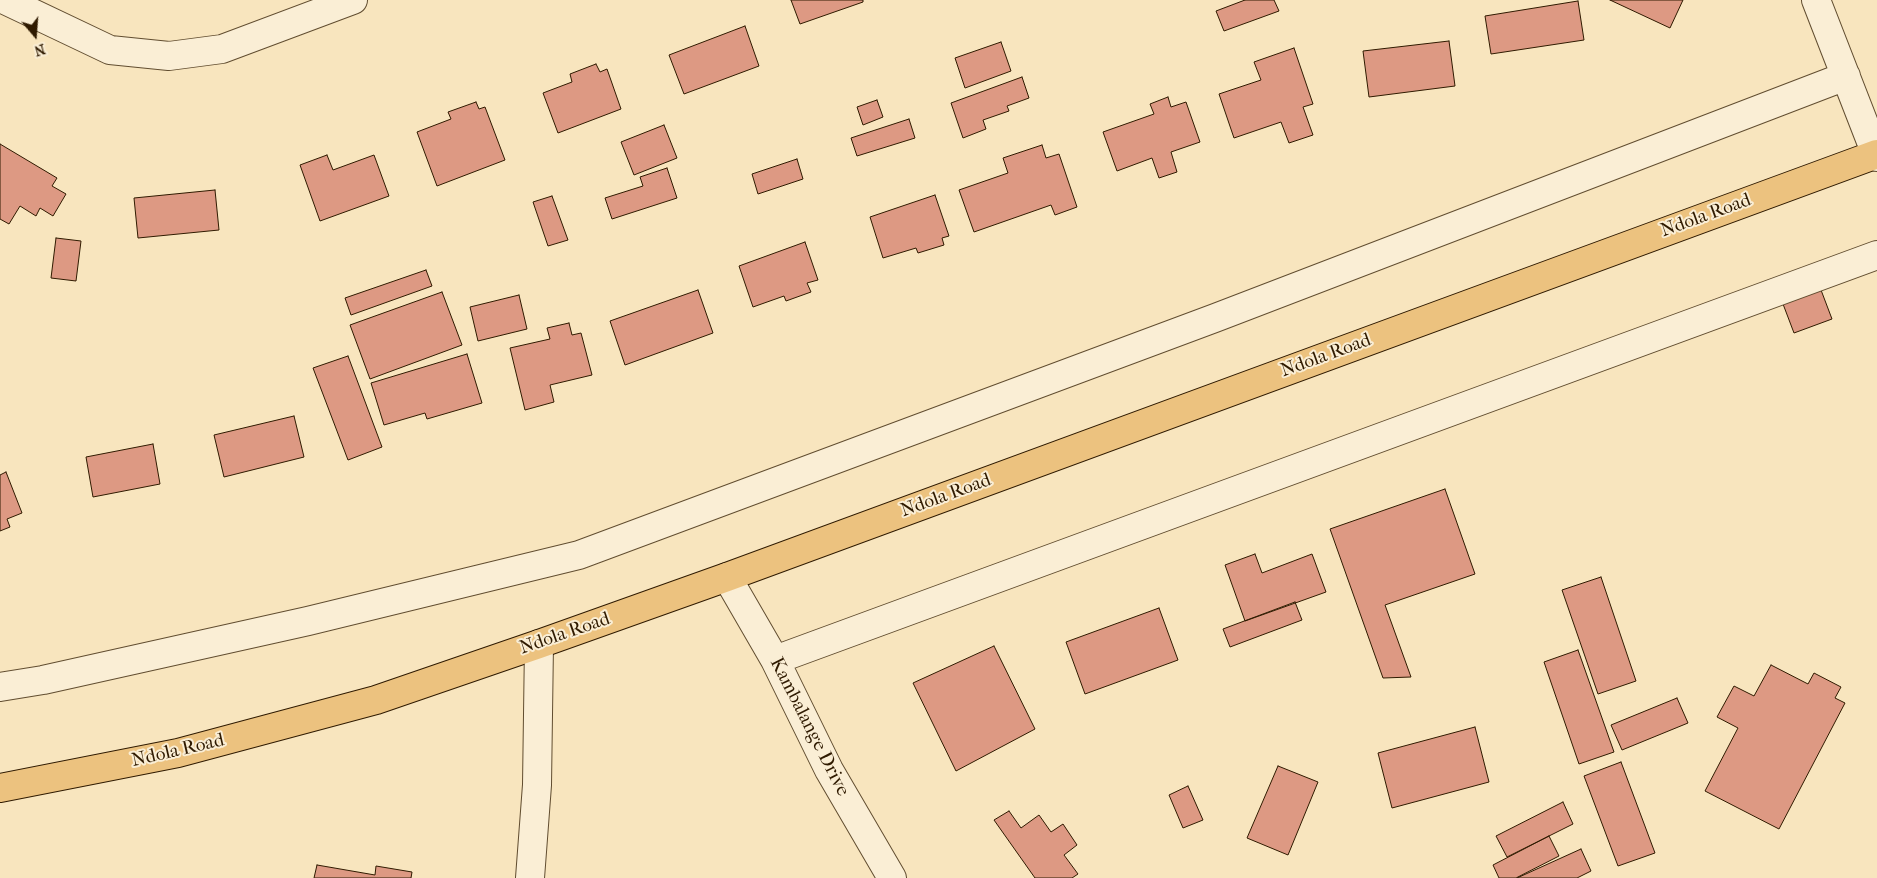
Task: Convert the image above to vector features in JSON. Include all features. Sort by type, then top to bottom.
[{"type":"main road","name":"Ndola Road","points":[[0,788],[178,752],[376,700],[727,576],[1877,155]]},
{"type":"street","points":[[5,0],[110,50],[170,56],[222,49],[354,0]]},
{"type":"street","points":[[1816,0],[1877,155]]},
{"type":"street","points":[[0,687],[43,680],[308,621],[579,555],[1206,321],[1846,76]]},
{"type":"street","points":[[775,660],[1877,255]]},
{"type":"street","name":"Kambalange Drive","points":[[727,576],[775,660],[829,770],[892,878]]},
{"type":"street","points":[[530,878],[537,784],[539,644]]},
{"type":"building","points":[[791,0],[863,0],[863,2],[800,24]]},
{"type":"building","points":[[1245,0],[1274,0],[1279,11],[1224,31],[1216,11]]},
{"type":"building","points":[[1610,0],[1683,0],[1670,28]]},
{"type":"building","points":[[1578,1],[1584,40],[1491,54],[1485,16]]},
{"type":"building","points":[[745,26],[759,66],[684,94],[669,55]]},
{"type":"building","points":[[1449,41],[1455,86],[1369,97],[1363,51]]},
{"type":"building","points":[[1001,42],[1011,71],[965,88],[955,58]]},
{"type":"building","points":[[1294,48],[1313,104],[1303,107],[1313,135],[1289,143],[1281,122],[1234,138],[1219,94],[1261,80],[1254,62]]},
{"type":"building","points":[[596,64],[600,72],[607,69],[621,109],[558,133],[543,93],[572,82],[570,74]]},
{"type":"building","points":[[1022,77],[1029,98],[1007,106],[1009,111],[983,120],[986,129],[963,138],[951,103]]},
{"type":"building","points":[[1168,97],[1171,107],[1186,102],[1200,142],[1171,152],[1177,172],[1159,178],[1152,158],[1117,171],[1103,132],[1154,114],[1150,104]]},
{"type":"building","points":[[877,100],[883,117],[863,125],[857,107]]},
{"type":"building","points":[[476,102],[479,109],[485,107],[505,160],[437,186],[417,132],[451,119],[448,112]]},
{"type":"building","points":[[909,119],[915,138],[857,156],[851,138]]},
{"type":"building","points":[[664,125],[677,158],[634,175],[621,142]]},
{"type":"building","points":[[0,144],[57,178],[52,186],[66,194],[53,216],[40,208],[36,216],[20,206],[9,224],[0,219]]},
{"type":"building","points":[[1042,145],[1046,158],[1059,154],[1077,207],[1055,215],[1051,205],[974,232],[959,190],[1008,173],[1003,158]]},
{"type":"building","points":[[327,155],[333,170],[374,155],[389,196],[320,221],[300,165]]},
{"type":"building","points":[[797,159],[803,179],[758,194],[752,174]]},
{"type":"building","points":[[667,168],[677,198],[612,219],[605,198],[643,186],[640,177]]},
{"type":"building","points":[[215,190],[219,230],[138,238],[134,198]]},
{"type":"building","points":[[935,195],[949,236],[942,238],[944,245],[918,253],[916,248],[883,258],[870,217]]},
{"type":"building","points":[[552,196],[568,240],[548,246],[533,202]]},
{"type":"building","points":[[56,238],[81,241],[76,281],[51,278]]},
{"type":"building","points":[[805,242],[818,280],[807,283],[811,292],[786,301],[784,296],[753,307],[739,266]]},
{"type":"building","points":[[426,270],[432,286],[351,315],[345,298]]},
{"type":"building","points":[[698,290],[713,333],[625,365],[610,321]]},
{"type":"building","points":[[1821,290],[1832,319],[1794,333],[1783,304]]},
{"type":"building","points":[[442,292],[462,345],[370,379],[350,325]]},
{"type":"building","points":[[519,295],[527,329],[478,341],[470,307]]},
{"type":"building","points":[[569,323],[572,335],[581,333],[592,375],[550,385],[554,402],[525,410],[510,348],[550,339],[547,328]]},
{"type":"building","points":[[467,354],[482,403],[427,419],[425,413],[384,425],[371,383]]},
{"type":"building","points":[[348,356],[382,447],[348,460],[313,368]]},
{"type":"building","points":[[294,416],[304,457],[224,477],[214,435]]},
{"type":"building","points":[[153,444],[160,484],[93,497],[86,457]]},
{"type":"building","points":[[6,472],[22,513],[7,519],[10,527],[0,531],[0,475]]},
{"type":"building","points":[[1445,489],[1475,574],[1385,605],[1411,677],[1383,678],[1330,529]]},
{"type":"building","points":[[1255,554],[1262,573],[1312,554],[1326,592],[1245,621],[1225,565]]},
{"type":"building","points":[[1601,577],[1636,681],[1598,694],[1562,590]]},
{"type":"building","points":[[1295,602],[1302,620],[1230,647],[1223,629]]},
{"type":"building","points":[[1159,608],[1178,660],[1085,694],[1066,642]]},
{"type":"building","points":[[994,646],[1035,729],[956,771],[913,683]]},
{"type":"building","points":[[1578,650],[1614,752],[1579,764],[1544,662]]},
{"type":"building","points":[[1771,665],[1808,684],[1814,673],[1841,687],[1835,698],[1845,703],[1779,829],[1705,791],[1738,728],[1717,717],[1734,686],[1754,696]]},
{"type":"building","points":[[1677,698],[1688,723],[1622,750],[1611,725]]},
{"type":"building","points":[[1475,727],[1489,782],[1392,808],[1378,753]]},
{"type":"building","points":[[1621,762],[1655,853],[1618,866],[1584,776]]},
{"type":"building","points":[[1278,766],[1318,782],[1288,855],[1247,838]]},
{"type":"building","points":[[1188,786],[1203,820],[1183,828],[1169,795]]},
{"type":"building","points":[[1563,802],[1573,824],[1507,857],[1496,836]]},
{"type":"building","points":[[1009,811],[1021,828],[1039,815],[1051,832],[1063,824],[1077,845],[1064,855],[1078,874],[1072,878],[1035,878],[994,820]]},
{"type":"building","points":[[1549,836],[1559,856],[1516,878],[1499,878],[1493,865]]},
{"type":"building","points":[[1581,849],[1591,871],[1577,878],[1517,878]]},
{"type":"building","points":[[317,865],[375,875],[376,866],[412,872],[411,878],[314,878]]}]
